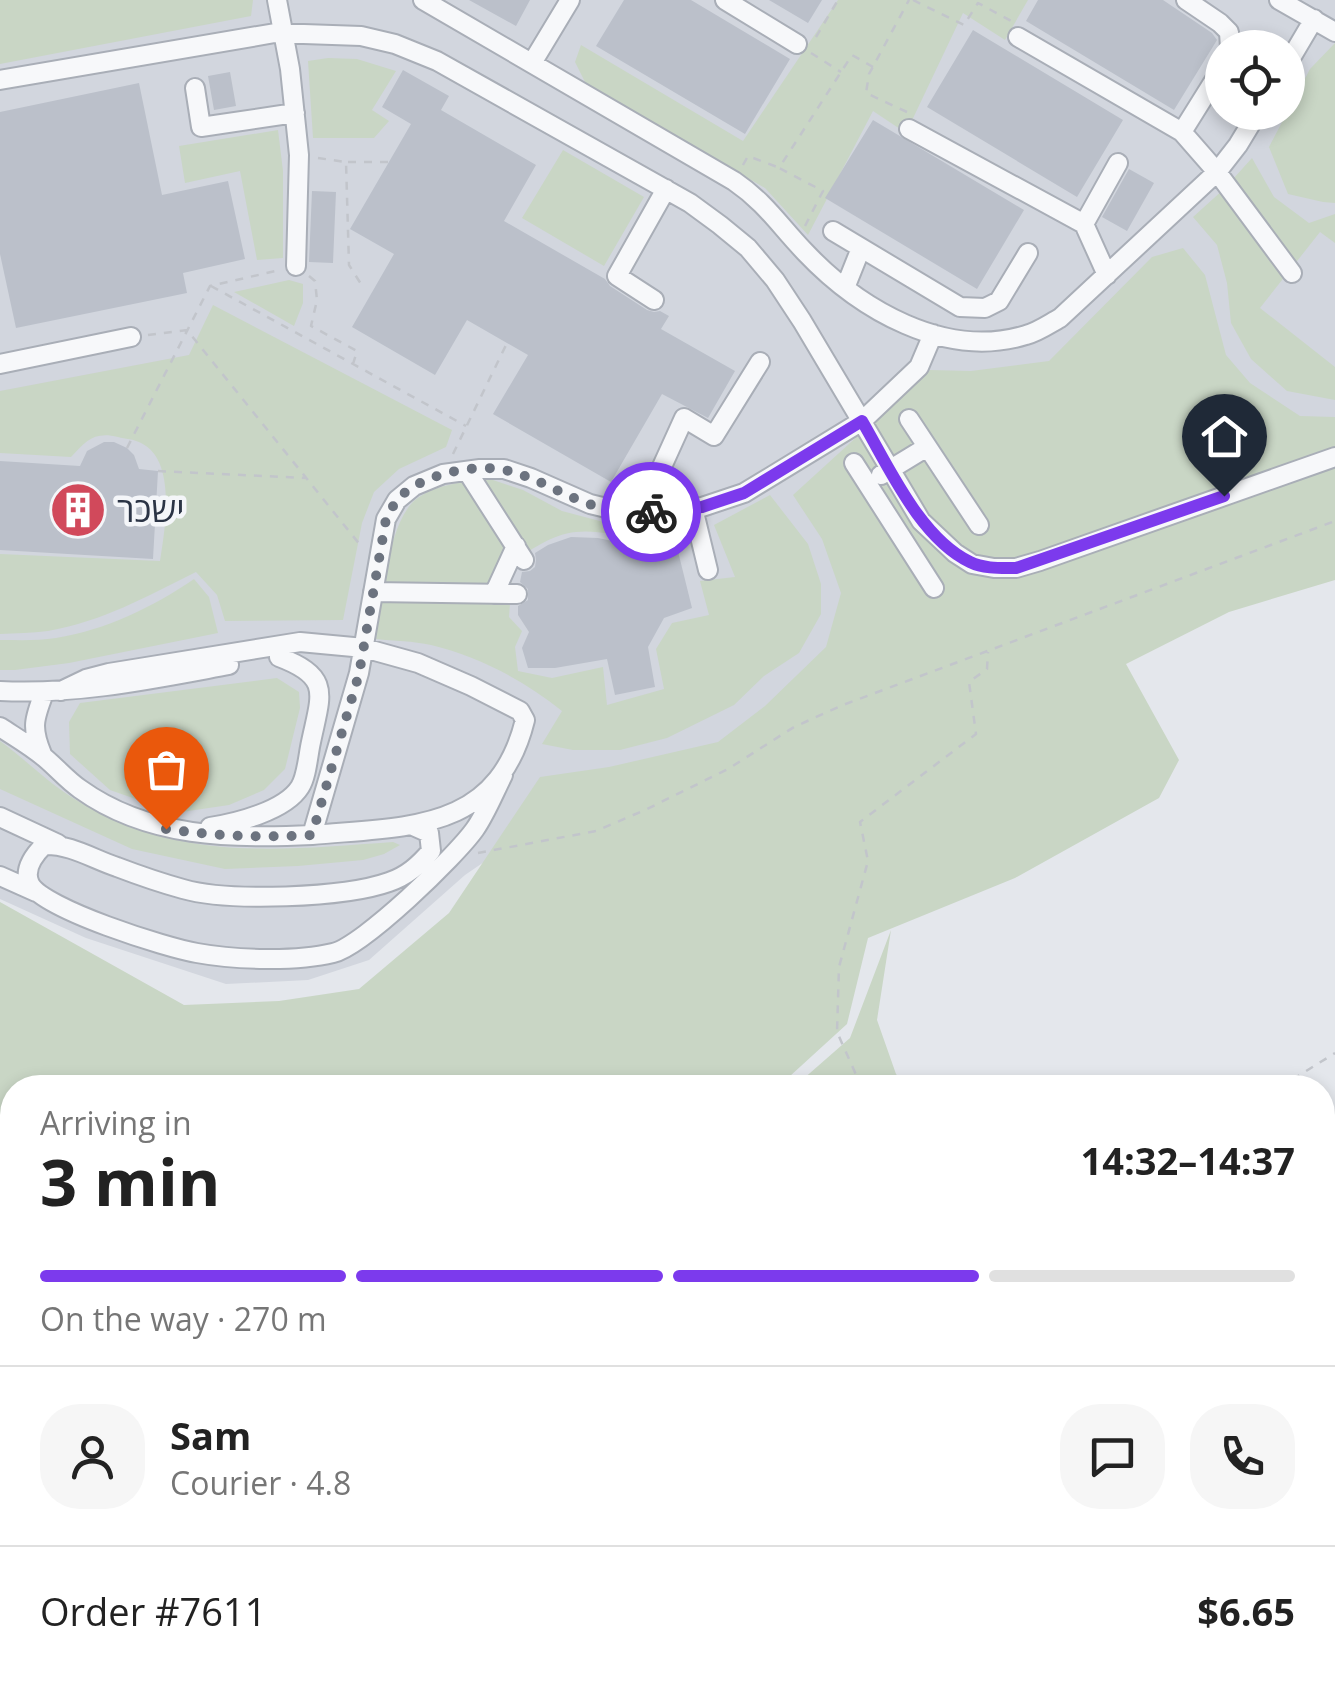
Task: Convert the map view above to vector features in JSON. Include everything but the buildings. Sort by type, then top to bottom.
[{"type":"street","points":[[277,0],[285,34],[299,155],[296,266]]},
{"type":"street","points":[[423,0],[734,181],[771,211],[831,278],[860,300],[898,320],[965,342],[998,342],[1029,335],[1060,318],[1218,172],[1246,130]]},
{"type":"street","points":[[532,63],[570,0]]},
{"type":"street","points":[[725,0],[797,44]]},
{"type":"street","points":[[1186,0],[1227,30]]},
{"type":"street","points":[[1279,0],[1335,32]]},
{"type":"street","points":[[1305,35],[1314,20]]},
{"type":"street","points":[[0,80],[275,33],[361,36],[437,60],[666,189],[748,248],[775,280],[921,521],[972,564],[1016,568],[1335,457]]},
{"type":"street","points":[[1018,38],[1182,132],[1218,172],[1292,273]]},
{"type":"street","points":[[195,88],[201,127],[295,113]]},
{"type":"street","points":[[1182,132],[1205,95]]},
{"type":"street","points":[[910,130],[1084,224],[1106,275]]},
{"type":"street","points":[[1084,224],[1118,163]]},
{"type":"street","points":[[654,300],[617,276],[666,189]]},
{"type":"street","points":[[833,231],[960,307],[985,308],[1000,301],[1028,253]]},
{"type":"street","points":[[845,288],[861,248]]},
{"type":"street","points":[[312,835],[359,674],[386,519],[397,500],[414,486],[443,474],[504,470],[590,504],[644,511],[692,508],[744,493],[862,421],[919,366],[933,334]]},
{"type":"street","points":[[0,364],[131,337]]},
{"type":"street","points":[[644,511],[684,418],[714,436],[760,362]]},
{"type":"street","points":[[909,419],[979,525]]},
{"type":"street","points":[[866,483],[928,447]]},
{"type":"street","points":[[854,463],[934,588]]},
{"type":"street","points":[[466,470],[520,553],[494,594]]},
{"type":"street","points":[[692,508],[708,570]]},
{"type":"street","points":[[373,592],[517,594]]},
{"type":"street","points":[[0,876],[108,928],[197,953],[245,959],[335,953],[356,942],[452,858],[476,827],[520,739],[525,720],[520,711],[418,663],[364,648],[300,642],[109,672],[52,692],[36,714],[33,732],[42,756]]},
{"type":"street","points":[[0,690],[52,692],[130,684],[279,657],[364,648]]},
{"type":"street","points":[[180,831],[260,814],[285,801],[301,786],[321,695],[315,678],[304,666],[279,657]]},
{"type":"street","points":[[0,727],[105,805],[135,818],[196,834],[312,835],[429,822],[462,810],[503,775]]},
{"type":"street","points":[[0,817],[118,868],[187,890],[236,896],[281,896],[389,882],[416,868],[431,851],[429,833],[412,825]]},
{"type":"street","points":[[37,893],[29,882],[28,870],[44,845],[58,844]]},
{"type":"path","points":[[838,0],[808,50],[841,72]]},
{"type":"path","points":[[910,130],[916,117],[866,93],[869,74],[911,0],[964,26],[978,3],[1013,22],[1018,38]]},
{"type":"path","points":[[779,168],[852,54],[873,67]]},
{"type":"path","points":[[299,155],[346,162],[388,162]]},
{"type":"path","points":[[734,181],[748,156],[823,191],[796,243]]},
{"type":"path","points":[[346,162],[349,265],[361,284]]},
{"type":"path","points":[[127,448],[210,286],[296,266],[315,281],[317,300],[311,326],[357,351],[353,364]]},
{"type":"path","points":[[210,286],[466,426]]},
{"type":"path","points":[[131,337],[187,330]]},
{"type":"path","points":[[187,330],[378,567]]},
{"type":"path","points":[[443,474],[507,342]]},
{"type":"path","points":[[158,470],[306,478]]},
{"type":"path","points":[[452,858],[596,831],[728,769],[794,727],[842,705],[1335,521]]},
{"type":"path","points":[[856,1075],[837,1032],[840,967],[868,861],[860,822],[976,734],[970,682],[987,669],[988,651]]},
{"type":"path","points":[[1300,1075],[1335,1053]]},
{"type":"shaded area","points":[[0,0],[1335,0],[1335,509],[522,836],[465,875],[369,960],[308,980],[226,984],[86,938],[0,899]]},
{"type":"green space","points":[[0,0],[253,0],[251,16],[0,64]]},
{"type":"green space","points":[[838,0],[1028,0],[1005,40],[963,13],[906,133],[873,111],[808,235],[765,188],[586,84],[575,62],[581,45],[743,141]]},
{"type":"green space","points":[[1335,43],[1335,203],[1288,194],[1269,147],[1278,130],[1305,130],[1305,79]]},
{"type":"green space","points":[[357,59],[396,71],[372,110],[389,121],[374,138],[313,138],[308,61]]},
{"type":"green space","points":[[278,130],[283,171],[283,258],[257,260],[240,171],[185,183],[179,146]]},
{"type":"green space","points":[[563,150],[644,197],[604,266],[522,218]]},
{"type":"green space","points":[[1252,158],[1274,197],[1309,223],[1335,214],[1335,243],[1320,232],[1260,308],[1335,367],[1335,400],[1287,391],[1251,359],[1231,323],[1227,283],[1217,245],[1193,217]]},
{"type":"green space","points":[[1183,248],[1205,275],[1226,355],[1250,383],[1300,416],[1335,417],[1335,580],[1229,612],[1126,664],[1179,760],[1159,798],[1015,878],[868,938],[847,1024],[791,1075],[0,1075],[0,902],[184,1005],[279,1001],[359,989],[449,913],[540,777],[609,767],[718,742],[765,706],[826,647],[841,593],[822,539],[793,495],[930,370],[971,371],[1049,361],[1152,257]]},
{"type":"green space","points":[[289,280],[303,284],[303,303],[294,326],[234,292]]},
{"type":"green space","points":[[213,305],[452,430],[446,447],[399,469],[374,492],[362,523],[343,620],[225,621],[217,595],[196,572],[87,621],[48,631],[0,634],[0,554],[160,561],[166,496],[160,464],[152,452],[132,440],[97,436],[71,457],[0,453],[0,391],[189,355]]},
{"type":"green space","points":[[487,478],[523,490],[562,511],[611,524],[612,534],[570,533],[513,561],[509,617],[522,631],[515,647],[518,671],[552,678],[603,667],[607,705],[664,689],[656,649],[672,623],[709,615],[700,581],[735,577],[714,525],[770,495],[808,544],[821,584],[821,614],[799,653],[764,676],[734,705],[667,738],[620,750],[573,750],[542,744],[562,711],[532,689],[484,663],[449,650],[376,639],[388,562],[408,508],[435,489]]},
{"type":"green space","points":[[194,579],[209,597],[218,633],[69,663],[0,670],[0,640],[49,639],[93,629],[146,608]]},
{"type":"green space","points":[[277,678],[299,692],[300,708],[285,769],[264,790],[229,805],[175,813],[110,790],[70,754],[69,722],[80,703]]},
{"type":"green space","points":[[0,741],[73,798],[150,833],[189,843],[268,849],[393,842],[400,845],[363,860],[225,869],[132,849],[0,789]]},
{"type":"green space","points":[[891,930],[877,1020],[897,1075],[808,1075],[850,1038]]},
{"type":"way so far","points":[[166,829],[196,834],[312,835],[359,674],[386,519],[397,500],[414,486],[443,474],[480,468],[504,470],[590,504],[651,512]]},
{"type":"place","name":"ישכר","points":[[78,510]]},
{"type":"route","points":[[651,512],[702,507],[744,493],[862,421],[921,521],[972,564],[1016,568],[1224,496]]}]
